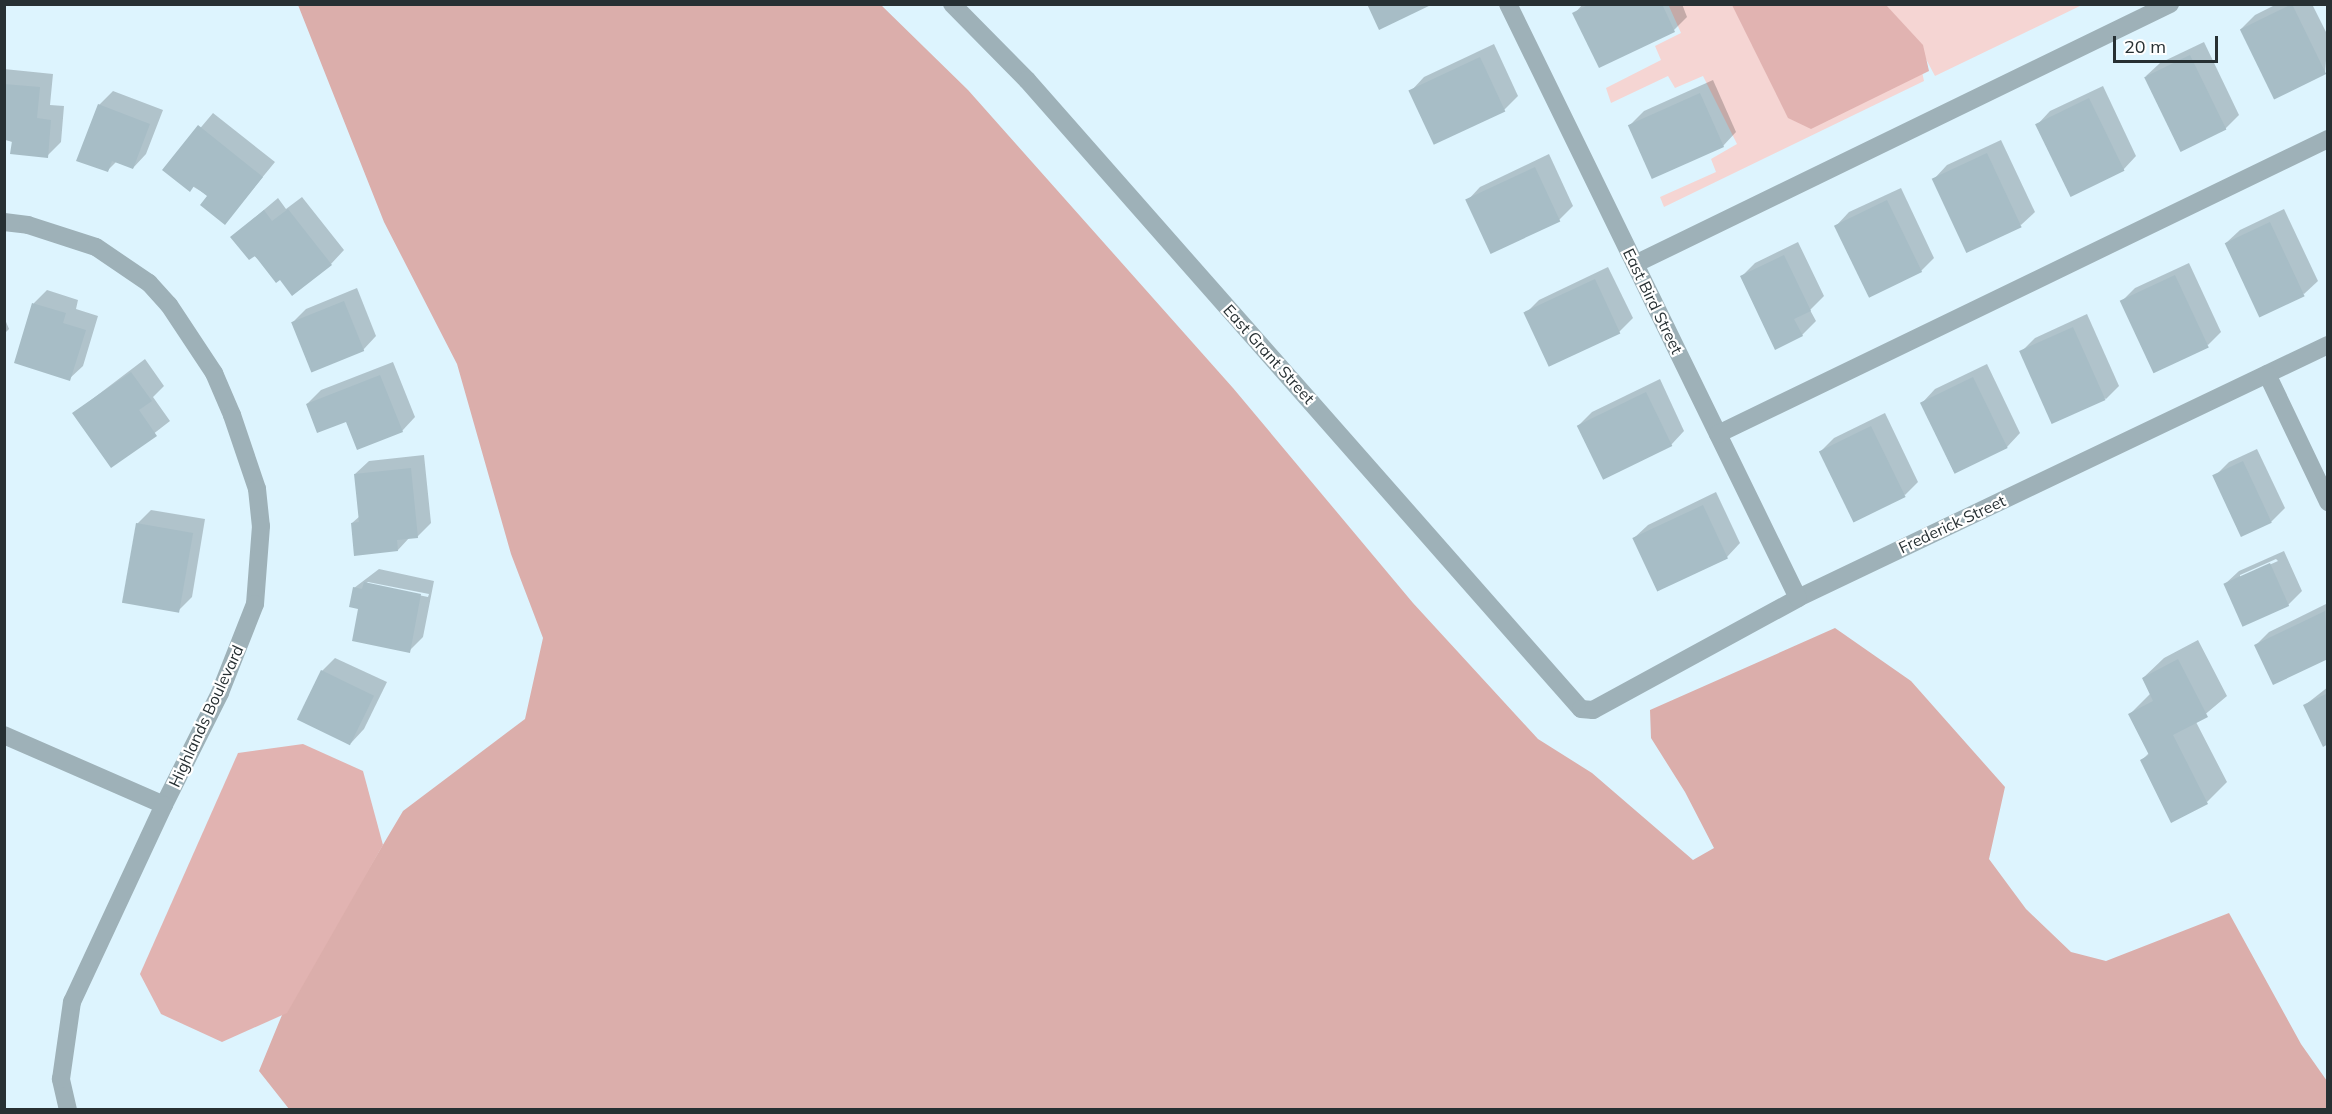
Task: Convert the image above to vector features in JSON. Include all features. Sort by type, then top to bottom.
[{"type":"street","name":"East Grant Street","points":[[952,4],[1027,80],[1581,709]]},
{"type":"street","name":"East Bird Street","points":[[1508,4],[1798,598]]},
{"type":"street","points":[[1635,264],[2170,4]]},
{"type":"street","points":[[1718,434],[2328,139]]},
{"type":"street","name":"Highlands Boulevard","points":[[4,222],[28,225],[96,247],[149,283],[187,330],[214,373],[246,450],[257,489],[261,526],[255,604],[220,693],[164,805],[72,1002],[61,1079],[68,1110]]},
{"type":"street","name":"Frederick Street","points":[[1581,709],[1593,710],[1798,598],[2328,345]]},
{"type":"street","points":[[2267,374],[2328,502]]},
{"type":"street","name":"Highlands Boulevard","points":[[4,735],[164,805]]},
{"type":"shaded area","points":[[880,4],[968,90],[1233,388],[1413,603],[1538,739],[1592,773],[1693,860],[1714,848],[1685,792],[1651,738],[1650,710],[1835,628],[1911,681],[2005,787],[1989,859],[2026,909],[2071,952],[2106,961],[2229,913],[2301,1044],[2327,1081],[2328,1109],[289,1109],[259,1071],[282,1015],[403,811],[525,719],[543,638],[511,554],[457,364],[384,222],[298,5]]},
{"type":"shaded area","points":[[1668,4],[1858,5],[1921,67],[1924,81],[1664,207],[1660,197],[1716,172],[1711,159],[1737,144],[1703,76],[1675,88],[1668,76],[1611,103],[1606,88],[1661,60],[1655,46],[1681,33]]},
{"type":"shaded area","points":[[1732,5],[1886,5],[1923,45],[1929,71],[1811,129],[1788,118]]},
{"type":"shaded area","points":[[1874,5],[2082,5],[1935,76],[1919,46]]},
{"type":"shaded area","points":[[303,744],[363,771],[383,845],[287,1013],[222,1042],[161,1014],[140,974],[238,753]]},
{"type":"building","points":[[1367,4],[1433,4],[1379,30]]},
{"type":"building","points":[[1590,4],[1662,4],[1675,32],[1599,68],[1572,13]]},
{"type":"building","points":[[2292,4],[2326,74],[2274,100],[2240,29]]},
{"type":"building","points":[[2190,55],[2226,130],[2181,152],[2144,77]]},
{"type":"building","points":[[1480,57],[1505,111],[1434,145],[1408,90]]},
{"type":"building","points":[[4,84],[40,87],[37,118],[51,120],[48,158],[10,154],[12,141],[4,140]]},
{"type":"building","points":[[1700,93],[1724,147],[1652,179],[1628,125]]},
{"type":"building","points":[[2089,98],[2125,171],[2071,197],[2035,124]]},
{"type":"building","points":[[98,104],[150,124],[133,169],[112,161],[108,172],[76,161]]},
{"type":"building","points":[[198,125],[263,177],[225,225],[200,205],[207,196],[194,186],[190,192],[162,170]]},
{"type":"building","points":[[1987,153],[2022,227],[1966,253],[1932,179]]},
{"type":"building","points":[[1535,167],[1560,221],[1491,254],[1465,200]]},
{"type":"building","points":[[1887,200],[1922,272],[1869,298],[1834,226]]},
{"type":"building","points":[[288,209],[332,265],[292,296],[280,280],[276,283],[255,256],[249,260],[230,237],[264,210],[272,221]]},
{"type":"building","points":[[2270,222],[2305,296],[2259,317],[2225,243]]},
{"type":"building","points":[[1784,255],[1811,311],[1794,319],[1803,336],[1775,350],[1740,276]]},
{"type":"building","points":[[2175,275],[2209,348],[2154,373],[2120,301]]},
{"type":"building","points":[[1595,279],[1620,333],[1549,367],[1523,312]]},
{"type":"building","points":[[344,301],[364,351],[311,372],[291,322]]},
{"type":"building","points":[[32,303],[66,313],[63,323],[86,330],[70,381],[14,363]]},
{"type":"building","points":[[2073,327],[2106,400],[2052,424],[2019,351]]},
{"type":"building","points":[[131,372],[152,401],[139,410],[157,436],[111,468],[72,413]]},
{"type":"building","points":[[380,375],[403,432],[357,450],[346,422],[317,433],[306,404]]},
{"type":"building","points":[[1973,377],[2008,448],[1955,474],[1920,403]]},
{"type":"building","points":[[1646,392],[1672,446],[1603,480],[1577,426]]},
{"type":"building","points":[[1871,426],[1906,497],[1854,522],[1819,451]]},
{"type":"building","points":[[2243,461],[2272,523],[2241,537],[2212,475]]},
{"type":"building","points":[[411,468],[418,538],[397,540],[398,551],[354,556],[351,523],[359,522],[354,474]]},
{"type":"building","points":[[1703,505],[1728,558],[1657,591],[1632,538]]},
{"type":"building","points":[[136,523],[193,533],[179,613],[122,603]]},
{"type":"building","points":[[2270,563],[2289,606],[2243,627],[2223,584]]},
{"type":"building","points":[[364,582],[421,594],[410,653],[352,641],[358,609],[349,607],[353,587],[362,589]]},
{"type":"building","points":[[2325,611],[2328,659],[2273,685],[2254,645]]},
{"type":"building","points":[[2178,659],[2208,717],[2173,735],[2208,804],[2171,823],[2140,760],[2149,755],[2128,714],[2153,701],[2142,678]]},
{"type":"building","points":[[321,670],[374,696],[350,745],[297,719]]},
{"type":"building","points":[[2328,693],[2328,744],[2323,747],[2303,705]]}]
